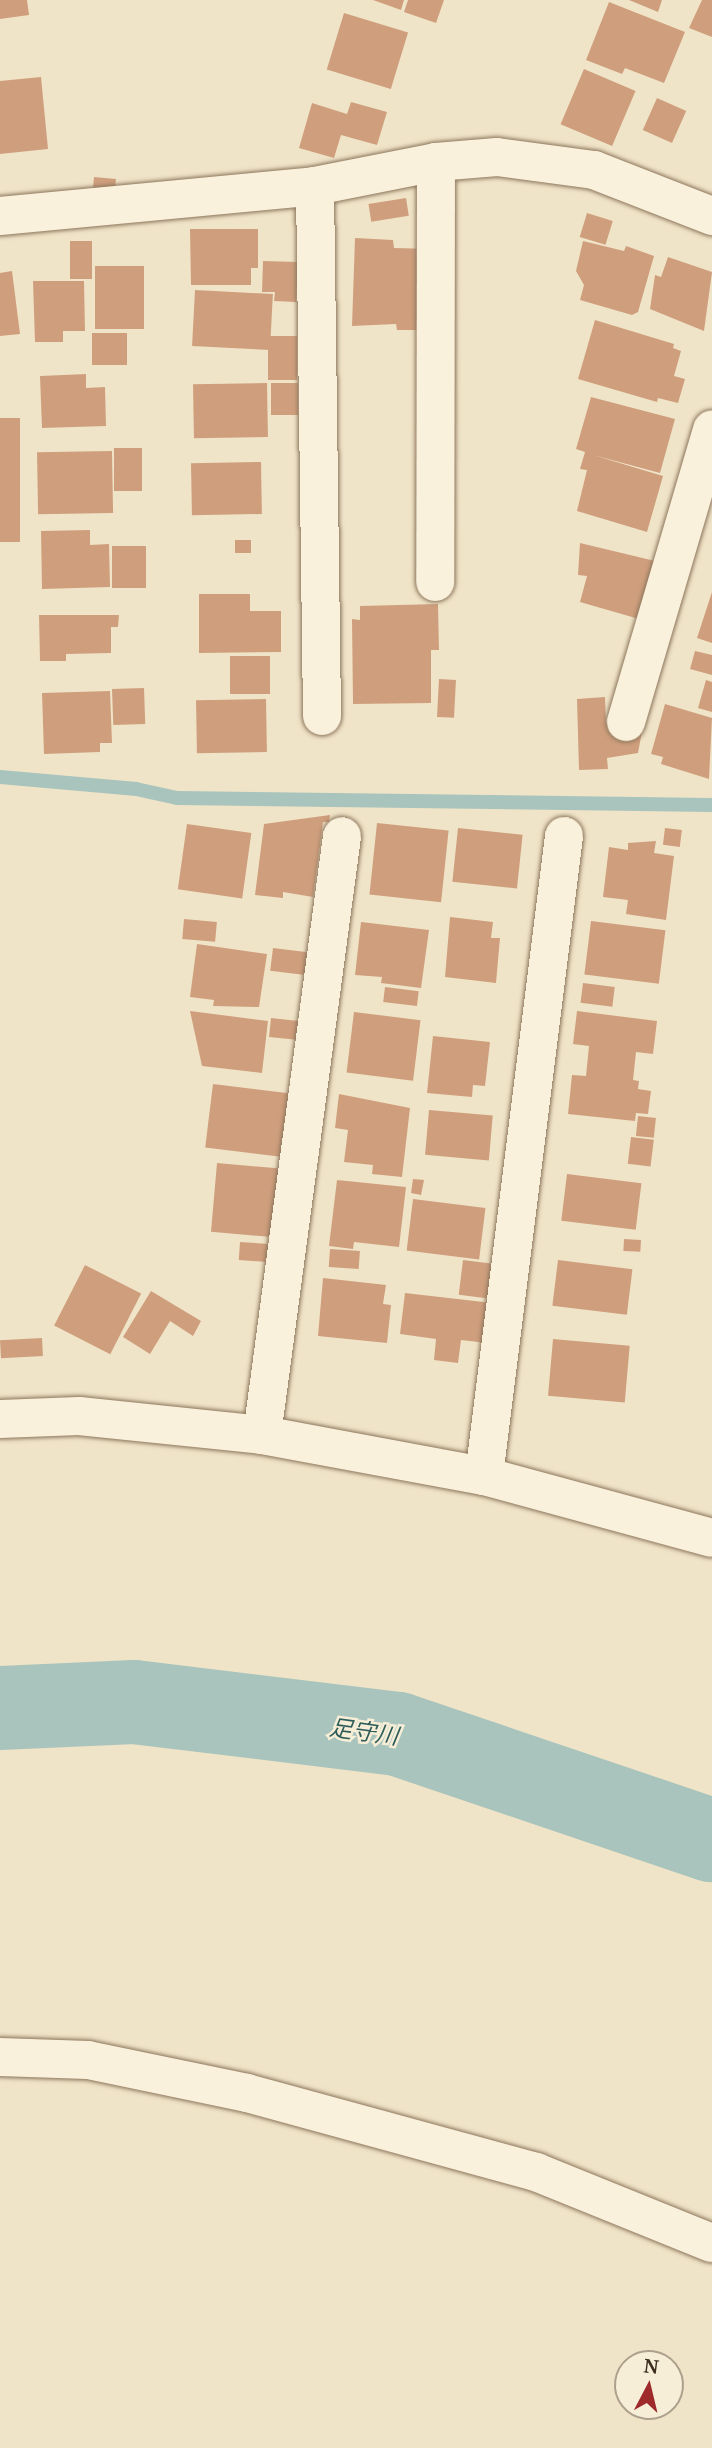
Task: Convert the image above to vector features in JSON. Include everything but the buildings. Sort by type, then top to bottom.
[{"type":"street","points":[[0,216],[315,186],[436,162],[497,157],[594,170],[712,216]]},
{"type":"street","points":[[435,582],[436,162]]},
{"type":"street","points":[[315,186],[322,716]]},
{"type":"street","points":[[626,722],[712,429]]},
{"type":"street","points":[[484,1476],[564,835]]},
{"type":"street","points":[[262,1435],[342,836]]},
{"type":"street","points":[[0,1419],[79,1416],[262,1435],[484,1476],[712,1538]]},
{"type":"street","points":[[0,2057],[88,2060],[247,2092],[536,2172],[712,2243]]},
{"type":"waterway","points":[[0,777],[136,789],[177,798],[712,805]]},
{"type":"waterway","name":"足守川","points":[[0,1708],[134,1702],[398,1734],[712,1840]]}]
